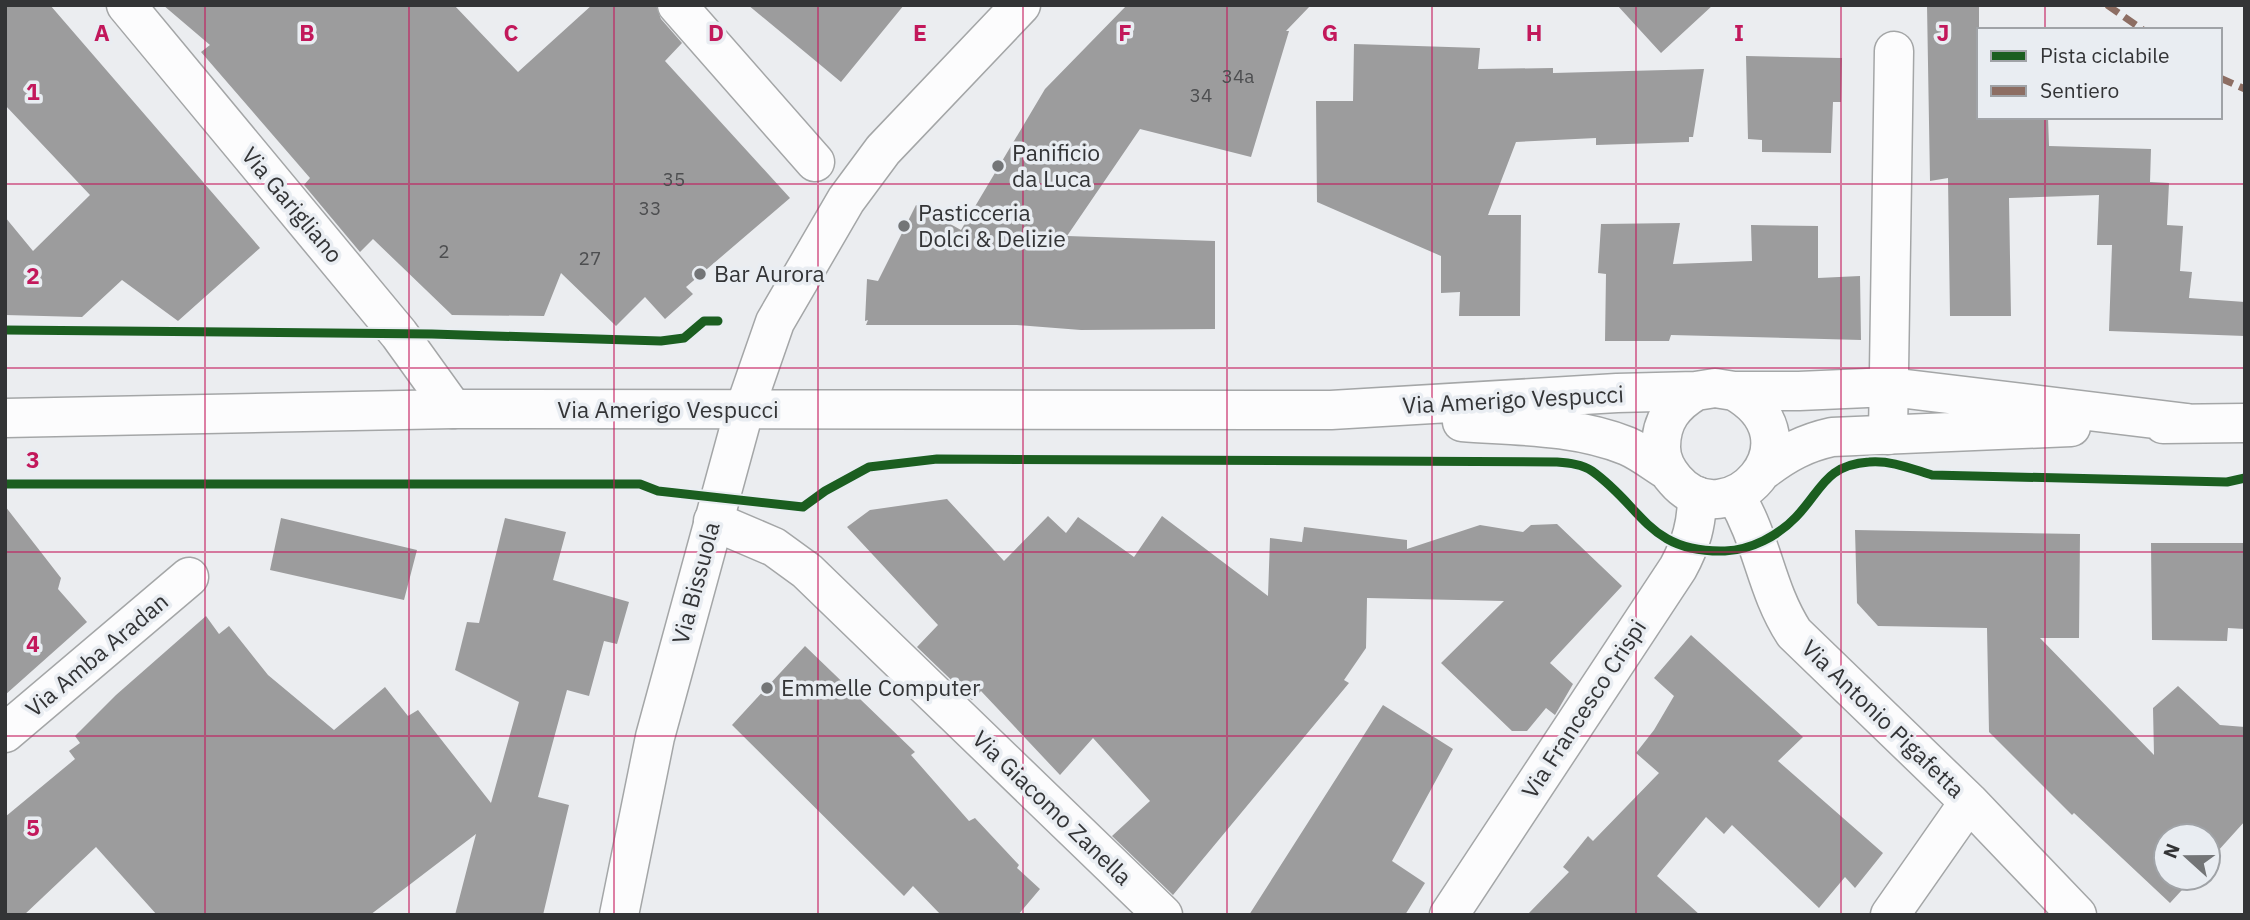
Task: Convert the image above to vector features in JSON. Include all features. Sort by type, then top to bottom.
[{"type":"street","name":"Via Garigliano","points":[[126,5],[399,334],[453,409]]},
{"type":"street","points":[[677,5],[816,162]]},
{"type":"street","name":"Via Bissuola","points":[[619,915],[655,737],[744,411],[775,322],[846,200],[883,150],[1008,10]]},
{"type":"street","points":[[1888,435],[1894,51]]},
{"type":"street","name":"Via Amerigo Vespucci","points":[[5,418],[453,409],[1331,411],[1715,388],[1734,391],[1890,387],[2187,423]]},
{"type":"street","points":[[1668,471],[1661,453],[1661,434],[1667,416],[1680,401],[1696,391]]},
{"type":"street","points":[[1734,391],[1751,400],[1763,415],[1770,433],[1770,452],[1764,470]]},
{"type":"street","name":"Via Amerigo Vespucci","points":[[1331,411],[1568,431],[1629,447],[1668,471],[1681,486],[1697,496]]},
{"type":"street","name":"Via Amerigo Vespucci","points":[[1735,495],[1751,485],[1764,470],[1787,453],[1808,442],[1832,437],[2245,423]]},
{"type":"street","points":[[1697,496],[1716,499],[1735,495]]},
{"type":"street","name":"Via Antonio Pigafetta","points":[[1735,495],[1749,518],[1772,591],[1794,633],[1969,802],[2077,915]]},
{"type":"street","name":"Via Francesco Crispi","points":[[1449,915],[1678,568],[1690,547],[1697,522],[1697,496]]},
{"type":"street","name":"Via Giacomo Zanella","points":[[713,521],[774,547],[807,571],[1163,915]]},
{"type":"street","name":"Via Amba Aradan","points":[[5,733],[189,577]]},
{"type":"street","points":[[1890,915],[1969,802]]},
{"type":"building","points":[[5,5],[50,5],[260,248],[178,321],[122,280],[82,317],[5,315],[5,217],[33,251],[90,195],[5,105]]},
{"type":"building","points":[[163,5],[454,5],[518,72],[592,5],[656,5],[661,19],[682,43],[665,61],[790,198],[686,287],[693,294],[665,319],[645,297],[616,326],[561,273],[544,316],[452,315],[373,239],[360,252],[304,185],[310,178],[201,52],[210,45]]},
{"type":"building","points":[[748,5],[904,5],[841,82]]},
{"type":"building","points":[[1127,5],[1311,5],[1286,31],[1289,31],[1251,157],[1140,129],[1067,236],[1215,241],[1215,329],[1081,330],[1017,325],[866,325],[867,279],[878,281],[916,205],[961,230],[1045,89]]},
{"type":"building","points":[[1617,5],[1713,5],[1661,53]]},
{"type":"building","points":[[1927,5],[1979,5],[1977,119],[2048,119],[2049,146],[2151,149],[2150,182],[2169,183],[2167,225],[2183,226],[2180,271],[2192,272],[2189,298],[2245,302],[2245,336],[2109,331],[2112,245],[2097,245],[2099,195],[2009,198],[2011,316],[1950,316],[1948,178],[1930,181]]},
{"type":"building","points":[[1354,44],[1480,48],[1478,69],[1553,68],[1553,73],[1704,69],[1693,137],[1689,137],[1689,142],[1596,145],[1596,138],[1516,142],[1488,215],[1521,215],[1520,316],[1459,316],[1460,292],[1441,293],[1441,256],[1317,202],[1316,101],[1353,101]]},
{"type":"building","points":[[1746,56],[1842,58],[1841,102],[1833,102],[1831,153],[1762,152],[1762,140],[1748,139]]},
{"type":"building","points":[[1680,223],[1673,264],[1752,261],[1751,225],[1818,226],[1818,278],[1860,276],[1861,340],[1671,335],[1669,341],[1605,341],[1606,274],[1598,273],[1601,224]]},
{"type":"building","points":[[947,499],[1004,561],[1048,516],[1066,533],[1078,517],[1134,557],[1162,516],[1268,596],[1270,538],[1302,542],[1304,527],[1407,540],[1407,549],[1480,525],[1523,532],[1531,525],[1557,524],[1622,586],[1550,663],[1573,684],[1555,715],[1546,708],[1527,731],[1512,731],[1441,663],[1504,601],[1367,598],[1366,648],[1344,680],[1349,683],[1173,895],[1112,836],[1150,801],[1093,738],[1060,775],[981,691],[972,700],[917,647],[938,625],[847,527],[870,510]]},
{"type":"building","points":[[5,506],[61,578],[58,589],[87,622],[5,695]]},
{"type":"building","points":[[281,518],[417,550],[404,600],[270,570]]},
{"type":"building","points":[[505,518],[566,532],[553,580],[629,602],[617,644],[604,641],[589,696],[567,690],[538,797],[569,805],[543,915],[455,915],[476,834],[370,915],[157,915],[96,847],[24,915],[5,915],[5,817],[75,759],[69,751],[80,743],[75,736],[116,695],[206,616],[219,634],[229,626],[268,675],[334,730],[385,687],[408,716],[418,710],[491,803],[519,702],[455,670],[467,622],[479,623]]},
{"type":"building","points":[[1855,530],[2080,534],[2079,638],[2040,638],[2154,755],[2153,708],[2178,686],[2220,725],[2245,727],[2245,821],[2222,846],[2222,822],[2152,822],[2152,886],[2074,813],[2072,815],[1989,732],[1987,628],[1878,626],[1857,603]]},
{"type":"building","points":[[2151,543],[2245,543],[2245,629],[2228,628],[2227,641],[2152,640]]},
{"type":"building","points":[[1691,635],[1803,737],[1778,761],[1883,853],[1855,888],[1845,877],[1819,908],[1732,825],[1724,834],[1706,817],[1657,876],[1700,915],[1527,915],[1569,872],[1563,867],[1588,836],[1593,841],[1659,773],[1636,753],[1654,730],[1674,696],[1654,678]]},
{"type":"building","points":[[805,646],[915,752],[911,755],[969,821],[975,818],[1019,865],[1017,868],[1040,889],[1018,915],[941,915],[913,886],[904,896],[732,725]]},
{"type":"building","points":[[1383,705],[1453,749],[1392,861],[1425,883],[1405,915],[1249,915]]},
{"type":"building","points":[[2158,892],[2180,892],[2170,903]]},
{"type":"marked path","points":[[2107,5],[2140,28]]},
{"type":"marked path","points":[[2222,79],[2245,89]]},
{"type":"cycle path","points":[[5,330],[432,334],[661,341],[684,338],[704,321],[718,321]]},
{"type":"cycle path","points":[[5,484],[640,484],[658,491],[803,507],[825,491],[869,467],[937,459],[1556,462],[1579,465],[1592,471],[1663,536],[1699,550],[1725,551],[1745,548],[1772,536],[1796,517],[1826,480],[1854,464],[1893,464],[1932,475],[2227,482],[2245,478]]},
{"type":"place","name":"Panificio da Luca","points":[[998,166]]},
{"type":"place","name":"Pasticceria Dolci & Delizie","points":[[904,226]]},
{"type":"place","name":"Bar Aurora","points":[[700,274]]},
{"type":"place","name":"Emmelle Computer","points":[[767,688]]}]
